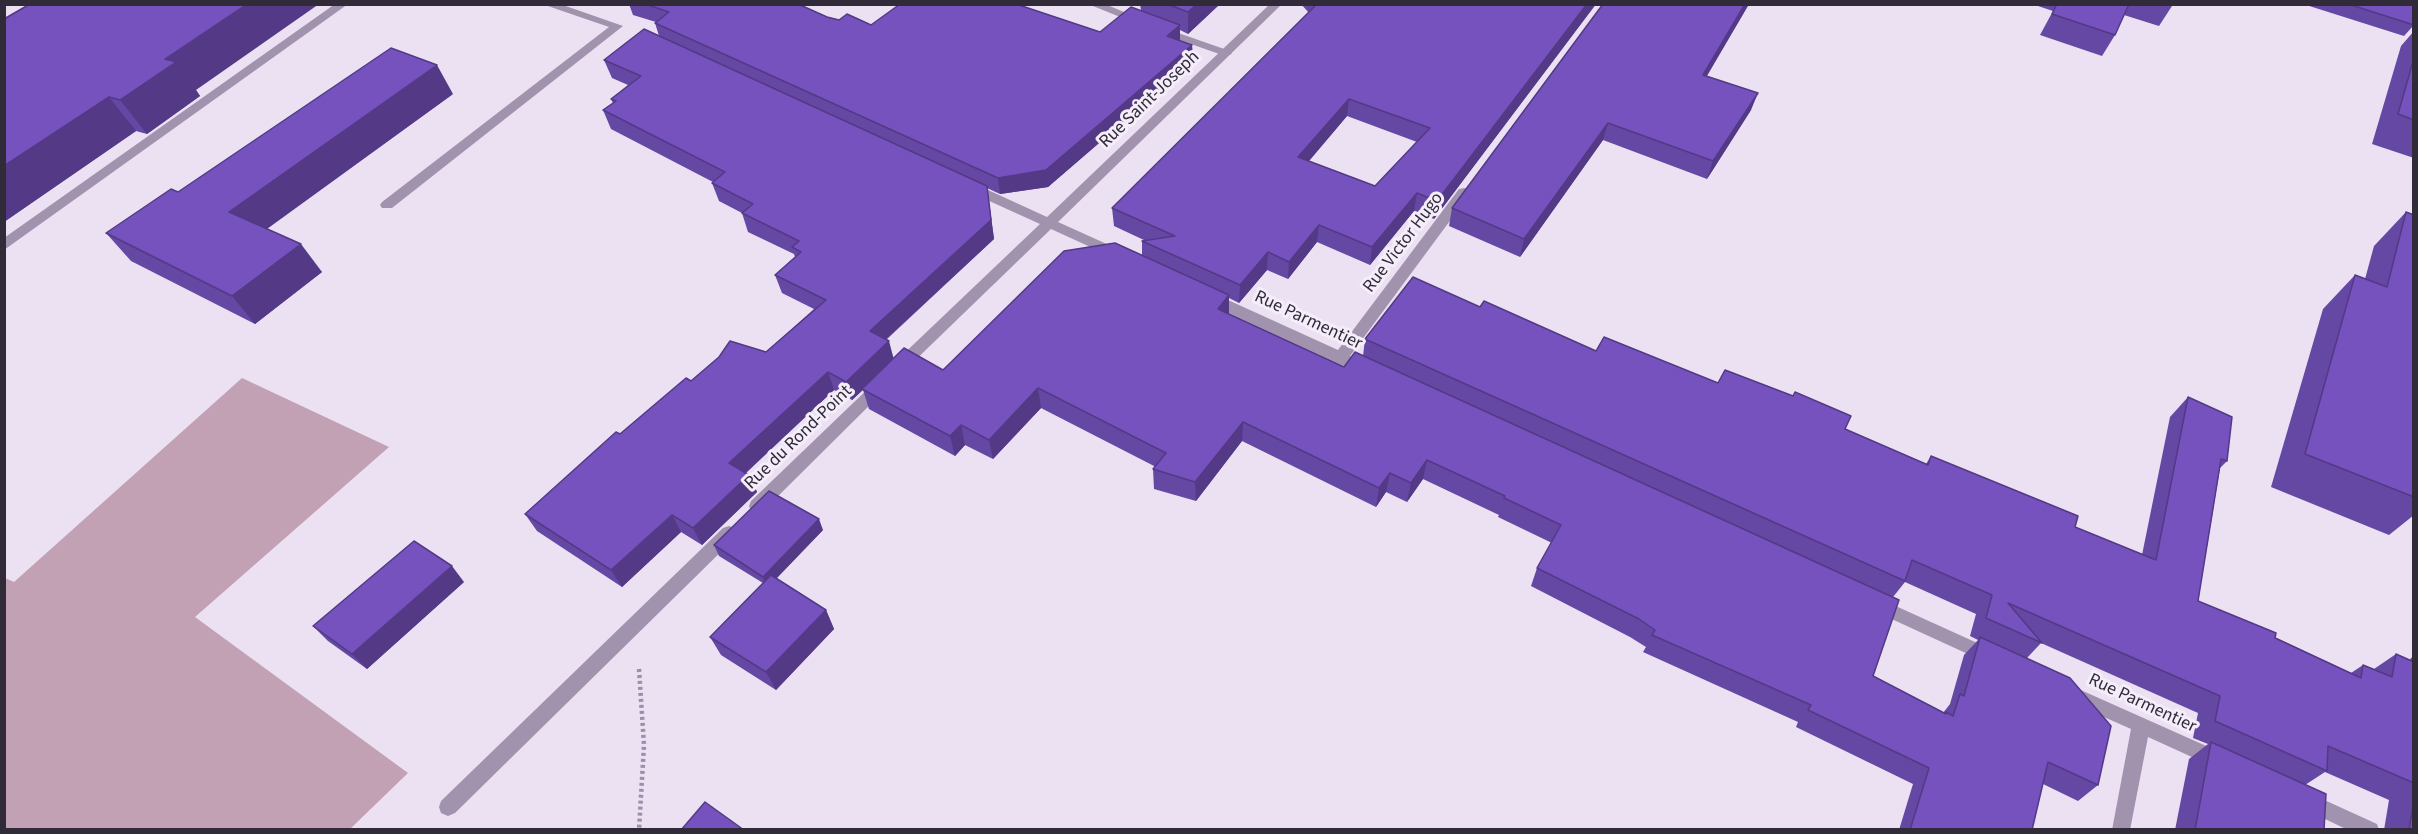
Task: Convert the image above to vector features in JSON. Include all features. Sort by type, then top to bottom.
[{"type":"street","points":[[4,245],[343,4]]},
{"type":"street","points":[[387,205],[617,26],[547,4]]},
{"type":"street","points":[[1093,4],[1226,53]]},
{"type":"street","name":"Rue Saint-Joseph","points":[[1048,222],[1277,4]]},
{"type":"street","name":"Rue Victor Hugo","points":[[1340,358],[1476,177]]},
{"type":"street","points":[[961,183],[1135,262]]},
{"type":"street","name":"Rue du Rond-Point","points":[[448,807],[1048,222]]},
{"type":"street","name":"Rue Parmentier","points":[[1200,293],[1383,378]]},
{"type":"street","points":[[1860,596],[2000,661]]},
{"type":"street","name":"Rue Parmentier","points":[[2054,686],[2228,765]]},
{"type":"street","points":[[2121,830],[2141,725]]},
{"type":"street","points":[[2293,795],[2370,830]]},
{"type":"path","points":[[635,624],[644,745],[639,830]]},
{"type":"shaded area","points":[[242,378],[389,447],[195,617],[408,773],[350,829],[5,829],[5,578],[14,582]]},
{"type":"building","points":[[30,4],[247,4],[165,59],[176,62],[120,100],[109,97],[4,166],[4,19]]},
{"type":"building","points":[[645,4],[798,4],[827,17],[839,20],[847,14],[871,25],[900,4],[1016,4],[1100,32],[1131,7],[1180,25],[1167,36],[1192,45],[1046,170],[998,178],[655,23],[669,12]]},
{"type":"building","points":[[1167,4],[1197,4],[1188,12]]},
{"type":"building","points":[[1317,4],[1587,4],[1437,201],[1417,193],[1372,247],[1319,225],[1289,262],[1268,252],[1240,285],[1142,241],[1175,236],[1112,208]],"holes":[[[1349,99],[1430,128],[1375,186],[1298,157]]]},
{"type":"building","points":[[1603,4],[1745,4],[1703,75],[1758,93],[1713,161],[1608,123],[1524,239],[1452,208]]},
{"type":"building","points":[[2057,4],[2129,4],[2115,35],[2052,14]]},
{"type":"building","points":[[2348,4],[2414,4],[2414,25]]},
{"type":"building","points":[[644,29],[987,186],[991,220],[870,331],[889,341],[846,382],[828,372],[729,463],[749,475],[693,528],[672,515],[611,570],[525,514],[616,432],[620,434],[686,378],[691,381],[719,357],[730,341],[766,352],[826,300],[775,275],[801,252],[792,247],[799,241],[742,213],[753,204],[712,183],[725,172],[603,110],[616,101],[611,99],[641,76],[604,60]]},
{"type":"building","points":[[391,48],[437,65],[229,212],[301,244],[232,296],[106,233],[171,189],[178,192]]},
{"type":"building","points":[[2414,58],[2414,120],[2398,114]]},
{"type":"building","points":[[2406,212],[2414,215],[2414,497],[2305,454],[2355,275],[2387,287]]},
{"type":"building","points":[[1115,243],[1229,295],[1218,309],[1344,367],[1355,352],[1899,600],[1873,676],[1946,714],[1946,712],[1953,716],[1960,694],[1964,696],[1980,637],[2070,678],[2111,726],[2098,785],[2048,762],[2032,830],[1910,830],[1929,768],[1808,710],[1811,705],[1652,635],[1655,630],[1639,619],[1537,568],[1561,525],[1427,460],[1411,483],[1390,473],[1379,488],[1243,422],[1195,482],[1153,469],[1166,453],[1038,388],[989,440],[961,425],[950,436],[862,389],[904,348],[943,370],[1064,251]]},
{"type":"building","points":[[1413,277],[1480,307],[1484,301],[1596,351],[1604,337],[1718,383],[1725,370],[1793,396],[1795,392],[1851,416],[1845,429],[1928,465],[1931,456],[2078,516],[2075,527],[2156,560],[2188,397],[2232,417],[2227,461],[2221,459],[2198,601],[2276,633],[2275,638],[2361,678],[2363,665],[2392,677],[2396,654],[2414,662],[2414,783],[2328,746],[2327,771],[2215,721],[2220,696],[2008,603],[2042,643],[1986,618],[1992,595],[1912,560],[1905,581],[1365,339]]},
{"type":"building","points":[[769,491],[819,519],[763,577],[714,545]]},
{"type":"building","points":[[414,541],[452,566],[352,654],[313,626]]},
{"type":"building","points":[[771,575],[826,610],[766,672],[710,637]]},
{"type":"building","points":[[2211,742],[2326,794],[2324,830],[2195,830]]},
{"type":"building","points":[[2414,800],[2414,830],[2409,830]]},
{"type":"building","points":[[705,802],[744,830],[681,830]]}]
